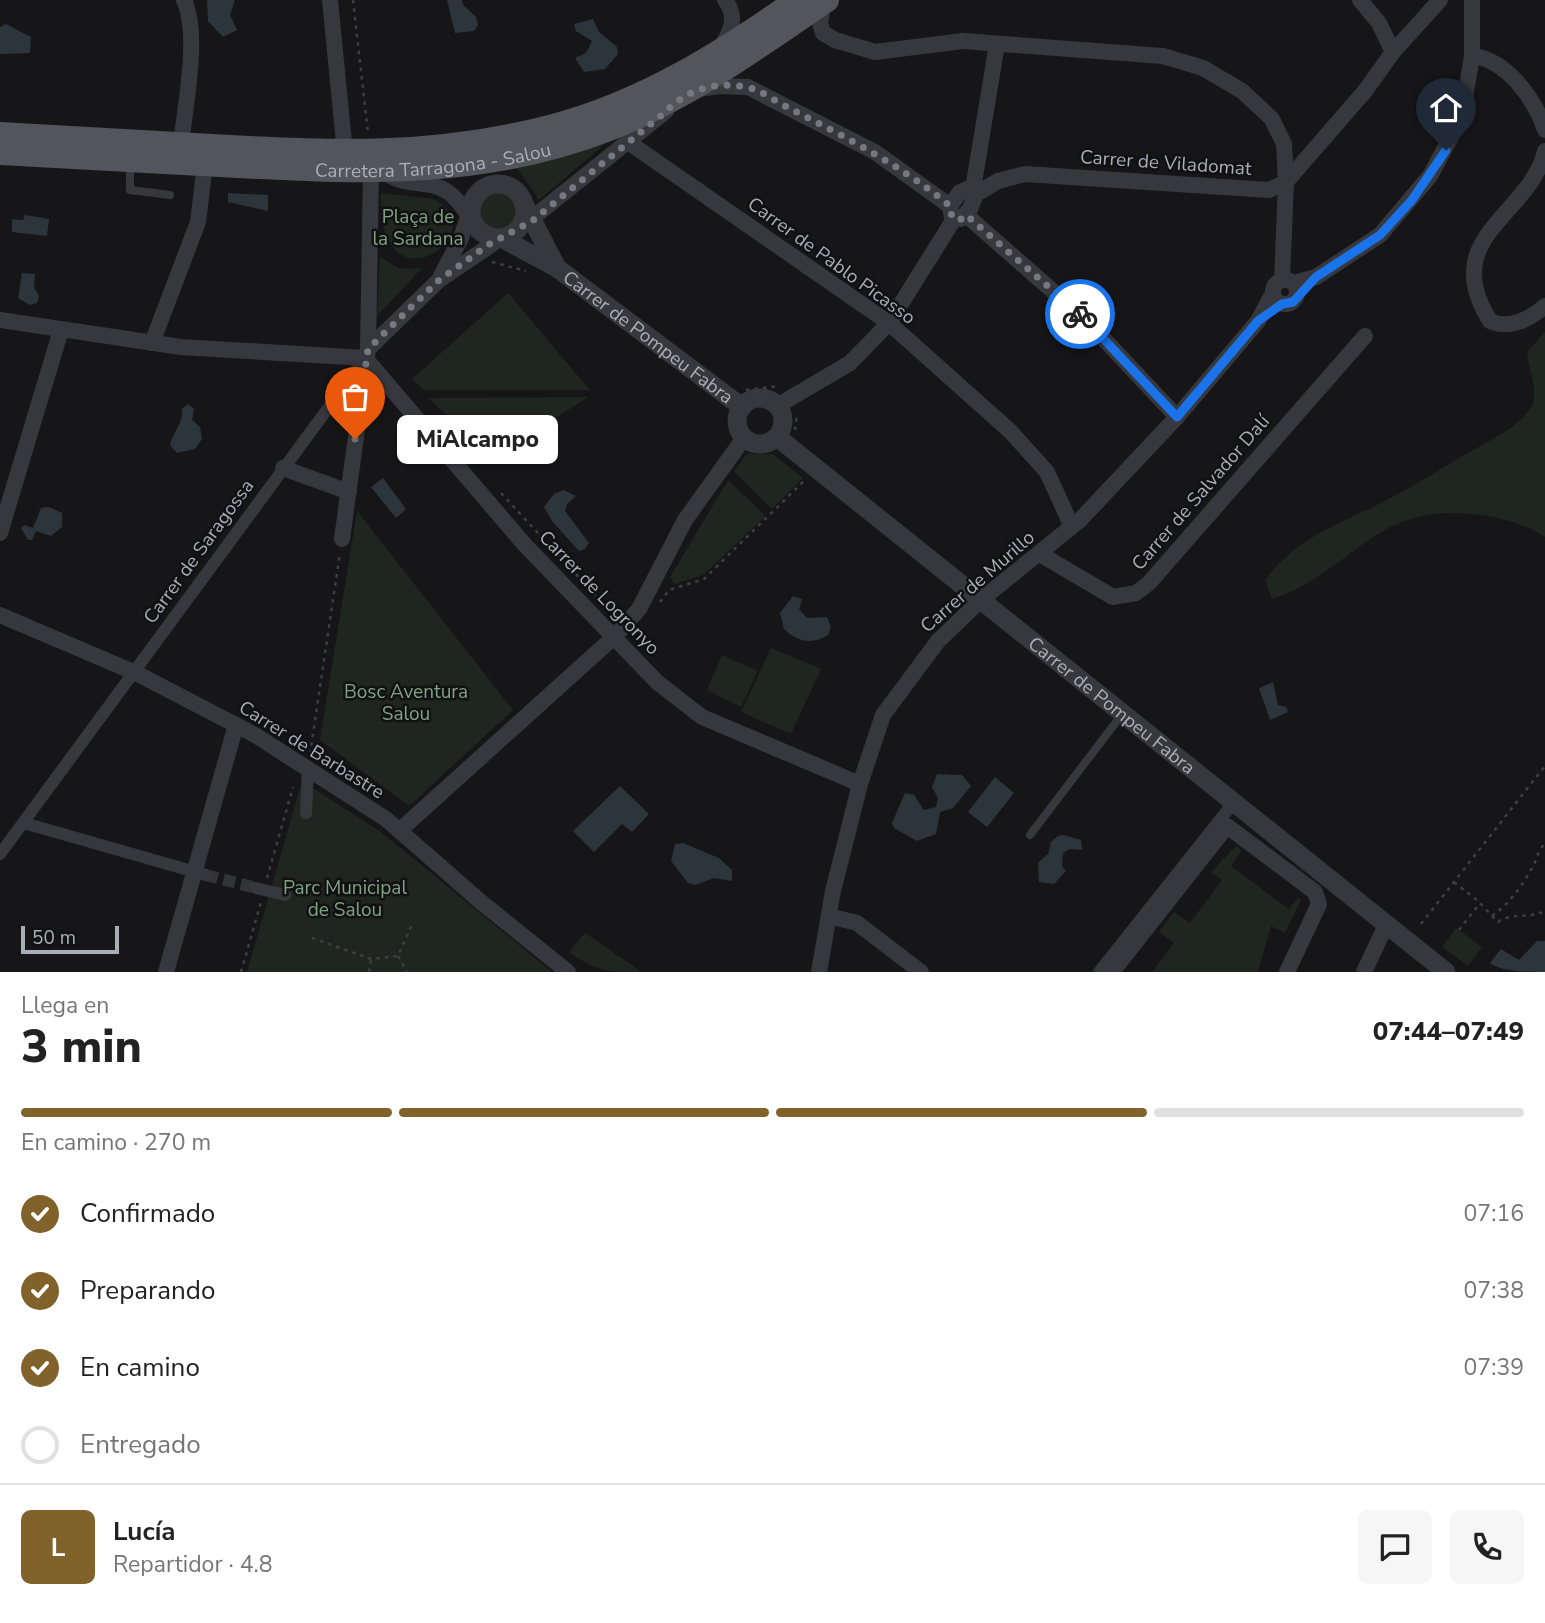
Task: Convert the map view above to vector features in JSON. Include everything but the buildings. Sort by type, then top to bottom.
[{"type":"main road","name":"Carretera Tarragona - Salou","points":[[0,134],[345,153],[447,148],[555,126],[639,94],[717,52],[797,0]]},
{"type":"main road","name":"Carretera Tarragona - Salou","points":[[0,153],[377,172],[520,157],[584,138],[684,94],[828,0]]},
{"type":"street","points":[[181,144],[190,43],[188,9],[184,0]]},
{"type":"street","points":[[330,0],[345,153]]},
{"type":"street","points":[[717,52],[731,32],[731,8],[725,0]]},
{"type":"street","points":[[828,0],[822,10],[820,23],[823,33],[835,40],[874,52],[963,41],[1163,57],[1203,68],[1242,91],[1272,119],[1284,144],[1285,291]]},
{"type":"street","points":[[1360,0],[1380,23],[1392,52]]},
{"type":"street","points":[[1286,182],[1357,100],[1392,52],[1440,0]]},
{"type":"street","name":"Carrer de Murillo","points":[[819,972],[829,916],[860,784],[883,715],[938,641],[982,600],[1072,527],[1177,417],[1285,291],[1313,284],[1316,277],[1380,235],[1430,176],[1462,116],[1472,56],[1472,0]]},
{"type":"street","points":[[777,406],[850,363],[888,323],[956,213],[975,192],[997,44]]},
{"type":"street","points":[[1472,56],[1486,57],[1503,69],[1535,105],[1545,130]]},
{"type":"street","points":[[525,205],[628,142],[684,94],[717,86],[748,87],[875,152],[956,213],[1087,321],[1177,417]]},
{"type":"street","points":[[472,212],[490,162],[509,146],[555,126]]},
{"type":"street","name":"Carrer de Pablo Picasso","points":[[628,142],[888,323],[1010,431],[1047,472],[1072,527]]},
{"type":"street","points":[[447,148],[490,162]]},
{"type":"street","points":[[1545,150],[1532,178],[1484,241],[1474,264],[1473,286],[1490,321],[1499,326],[1512,324],[1545,306]]},
{"type":"street","name":"Carrer de Pompeu Fabra","points":[[490,162],[525,205],[557,268]]},
{"type":"street","points":[[152,343],[198,222],[205,164]]},
{"type":"street","points":[[342,539],[366,354],[377,172],[396,181],[440,188],[472,212]]},
{"type":"street","name":"Carrer de Viladomat","points":[[975,192],[998,181],[1025,174],[1269,190],[1286,182]]},
{"type":"street","points":[[472,212],[478,192],[493,184],[510,187],[525,205],[524,219],[508,235]]},
{"type":"street","name":"Carrer de Pompeu Fabra","points":[[472,212],[487,235],[508,235],[557,268],[742,408]]},
{"type":"street","name":"Carrer de Saragossa","points":[[438,281],[472,212]]},
{"type":"street","name":"Carrer de Saragossa","points":[[0,855],[136,673],[366,354],[438,281],[508,235]]},
{"type":"street","points":[[0,320],[152,343],[366,354]]},
{"type":"street","points":[[0,533],[61,330]]},
{"type":"street","name":"Carrer de Salvador Dalí","points":[[1040,554],[1113,597],[1136,593],[1149,583],[1365,336]]},
{"type":"street","name":"Carrer de Logronyo","points":[[366,354],[524,544],[657,682],[702,717],[860,784]]},
{"type":"street","points":[[759,398],[777,406],[783,421],[777,437],[757,444],[744,438],[737,420],[742,408],[759,398]]},
{"type":"street","name":"Carrer de Pompeu Fabra","points":[[777,437],[1447,972]]},
{"type":"street","points":[[399,831],[630,620],[639,609],[685,520],[744,438]]},
{"type":"street","points":[[283,468],[349,492]]},
{"type":"street","name":"Carrer de Barbastre","points":[[0,615],[136,673],[236,725],[307,768],[399,831],[568,972]]},
{"type":"street","points":[[166,972],[201,873],[236,725]]},
{"type":"street","points":[[306,813],[307,768]]},
{"type":"street","points":[[1112,972],[1227,826],[1238,805]]},
{"type":"street","points":[[1099,972],[1238,805]]},
{"type":"street","points":[[24,822],[201,873]]},
{"type":"street","points":[[1227,826],[1315,892],[1320,904]]},
{"type":"street","points":[[1287,972],[1331,881]]},
{"type":"street","points":[[260,889],[285,895]]},
{"type":"street","points":[[829,916],[858,923],[921,972]]},
{"type":"street","points":[[1364,972],[1386,925]]},
{"type":"lane","points":[[130,160],[130,190],[170,195]]},
{"type":"lane","points":[[1030,835],[1124,713]]},
{"type":"path","points":[[658,604],[669,590],[704,579],[805,480],[814,467]]},
{"type":"path","points":[[241,972],[260,889],[294,786],[307,768],[342,539]]},
{"type":"path","points":[[609,610],[630,620]]},
{"type":"path","points":[[1421,924],[1545,766]]},
{"type":"path","points":[[1492,916],[1506,904],[1533,868],[1538,850],[1545,844]]},
{"type":"path","points":[[1454,882],[1480,903],[1497,922],[1510,914],[1524,916],[1545,911]]},
{"type":"path","points":[[1460,930],[1480,903]]},
{"type":"path","points":[[1506,904],[1510,914]]},
{"type":"path","points":[[398,956],[413,922]]},
{"type":"path","points":[[313,938],[371,959],[398,956]]},
{"type":"path","points":[[398,956],[407,972]]},
{"type":"path","points":[[369,972],[371,959]]},
{"type":"green space","points":[[606,143],[539,200],[516,167]]},
{"type":"green space","points":[[499,192],[513,197],[518,211],[513,225],[499,230],[485,225],[480,211],[485,197]]},
{"type":"green space","name":"Plaça de la Sardana","points":[[381,193],[435,199],[449,210],[453,225],[448,239],[437,251],[422,258],[407,257],[393,248],[384,227]]},
{"type":"green space","points":[[380,257],[400,269],[422,268],[377,316]]},
{"type":"green space","points":[[508,293],[590,390],[424,390],[412,379]]},
{"type":"green space","points":[[1545,332],[1545,537],[1522,525],[1488,516],[1443,513],[1414,518],[1368,541],[1301,587],[1272,599],[1265,580],[1303,544],[1415,485],[1497,437],[1521,419],[1534,399],[1527,352]]},
{"type":"green space","points":[[588,397],[493,459],[428,398]]},
{"type":"green space","points":[[747,454],[773,454],[803,478],[772,509],[734,471]]},
{"type":"green space","points":[[728,480],[766,516],[703,575],[675,584],[670,577]]},
{"type":"green space","name":"Bosc Aventura Salou","points":[[357,511],[513,710],[409,806],[320,740]]},
{"type":"green space","points":[[771,648],[821,669],[791,734],[741,712]]},
{"type":"green space","points":[[722,655],[758,671],[741,707],[707,690]]},
{"type":"green space","name":"Parc Municipal de Salou","points":[[302,781],[381,832],[552,972],[247,972]]},
{"type":"green space","points":[[1236,846],[1242,850],[1231,866],[1289,909],[1298,898],[1301,900],[1285,933],[1271,926],[1258,972],[1152,972],[1174,943],[1159,932],[1174,912],[1190,923],[1222,880],[1211,872]]},
{"type":"green space","points":[[1456,928],[1482,947],[1468,966],[1442,947]]},
{"type":"green space","points":[[585,933],[642,972],[603,970],[587,964],[569,952]]},
{"type":"shaded area","points":[[207,0],[235,0],[230,15],[237,30],[223,37],[208,21]]},
{"type":"shaded area","points":[[447,0],[462,0],[463,5],[476,17],[478,25],[474,31],[455,33]]},
{"type":"shaded area","points":[[593,19],[599,32],[617,47],[618,54],[605,69],[584,72],[575,58],[586,53],[592,41],[576,31],[574,24]]},
{"type":"shaded area","points":[[6,24],[31,37],[30,53],[0,54],[0,27]]},
{"type":"shaded area","points":[[228,193],[268,195],[268,211],[228,202]]},
{"type":"shaded area","points":[[25,215],[49,219],[47,236],[12,232],[12,219],[23,220]]},
{"type":"shaded area","points":[[22,273],[35,274],[34,287],[39,296],[37,303],[30,305],[18,298]]},
{"type":"shaded area","points":[[188,404],[194,409],[192,420],[200,427],[202,439],[195,449],[177,453],[170,445],[181,419],[182,409]]},
{"type":"shaded area","points":[[383,478],[406,509],[396,518],[371,487]]},
{"type":"shaded area","points":[[563,490],[576,496],[567,504],[565,511],[589,543],[585,549],[579,551],[552,521],[544,507],[554,494]]},
{"type":"shaded area","points":[[49,507],[62,513],[62,527],[51,536],[36,531],[32,540],[28,540],[21,528],[24,525],[33,528],[41,508]]},
{"type":"shaded area","points":[[793,596],[802,599],[799,609],[807,618],[827,617],[831,627],[828,635],[805,641],[784,629],[780,613]]},
{"type":"shaded area","points":[[1273,682],[1278,705],[1286,707],[1288,712],[1270,720],[1259,688]]},
{"type":"shaded area","points":[[937,774],[962,775],[971,786],[953,808],[940,812],[936,834],[917,841],[894,828],[892,823],[905,793],[914,795],[924,810],[936,807],[938,798],[932,787]]},
{"type":"shaded area","points":[[995,777],[1014,793],[987,827],[968,812]]},
{"type":"shaded area","points":[[620,786],[649,814],[632,832],[622,824],[594,852],[573,831]]},
{"type":"shaded area","points":[[1064,835],[1081,840],[1082,850],[1070,849],[1063,853],[1062,866],[1066,871],[1054,884],[1039,882],[1038,863],[1048,854],[1051,842]]},
{"type":"shaded area","points":[[683,843],[719,858],[732,870],[732,881],[714,878],[695,885],[688,883],[671,861],[675,844]]},
{"type":"shaded area","points":[[1537,941],[1545,941],[1545,972],[1508,970],[1490,963],[1501,949],[1519,960]]},
{"type":"tunnel","points":[[206,875],[256,888]]},
{"type":"way so far","points":[[355,439],[368,349],[438,281],[477,252],[532,221],[691,90],[717,86],[748,87],[875,152],[950,206],[949,214],[952,218],[961,219],[966,215],[1080,314]]},
{"type":"place","name":"MiAlcampo","points":[[355,439]]},
{"type":"route","points":[[1080,314],[1177,417],[1258,321],[1276,311],[1282,304],[1293,302],[1297,295],[1313,284],[1316,277],[1380,235],[1412,200],[1446,150]]}]
